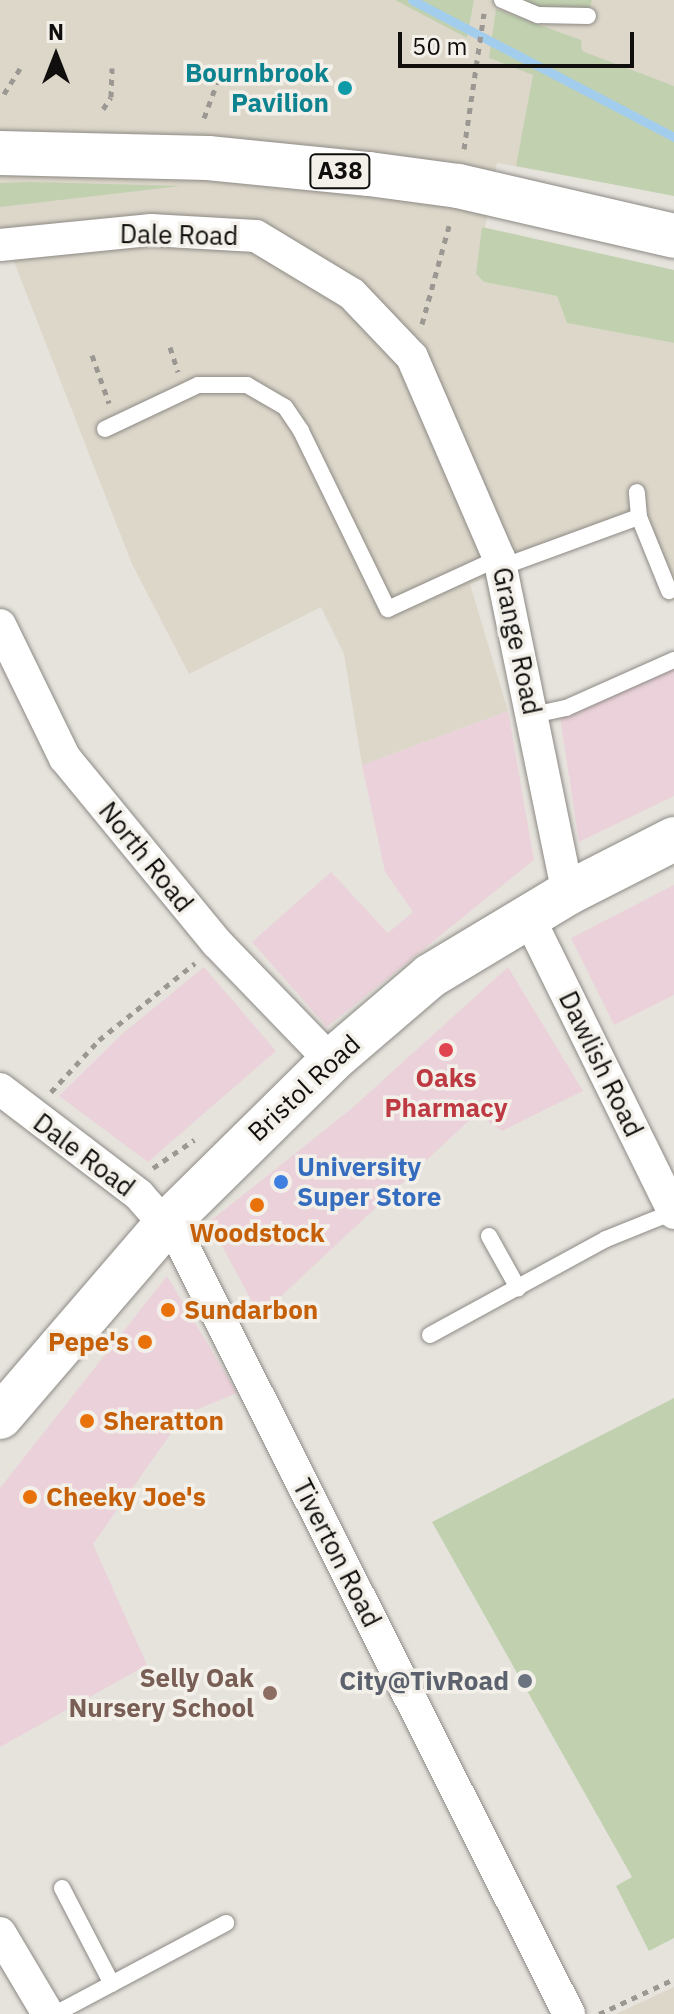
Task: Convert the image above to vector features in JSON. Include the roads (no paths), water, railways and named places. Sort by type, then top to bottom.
[{"type":"main road","name":"A38","points":[[0,153],[208,158],[460,171],[674,236]]},
{"type":"main road","name":"Bristol Road","points":[[0,1417],[168,1222],[331,1061],[430,976],[568,893],[674,839]]},
{"type":"street","name":"Dale Road","points":[[0,245],[151,230],[256,236],[352,294],[412,357]]},
{"type":"street","name":"Grange Road","points":[[412,357],[500,562],[568,893]]},
{"type":"street","name":"North Road","points":[[0,625],[65,758],[217,943],[331,1061]]},
{"type":"street","name":"Dawlish Road","points":[[528,916],[674,1212]]},
{"type":"street","name":"Dale Road","points":[[0,1089],[33,1117],[116,1176],[168,1222]]},
{"type":"street","name":"Tiverton Road","points":[[168,1222],[205,1287],[569,2014]]},
{"type":"street","points":[[0,1933],[48,2014]]},
{"type":"lane","points":[[494,2],[538,15],[588,16]]},
{"type":"lane","points":[[110,426],[198,385],[247,385],[285,407],[388,609],[500,562],[639,517]]},
{"type":"lane","points":[[637,492],[639,517],[669,591]]},
{"type":"lane","points":[[533,715],[566,708],[674,660]]},
{"type":"lane","points":[[430,1335],[606,1239],[674,1212]]},
{"type":"lane","points":[[489,1236],[518,1288]]},
{"type":"lane","points":[[62,1888],[112,1984]]},
{"type":"lane","points":[[55,2014],[226,1923]]},
{"type":"waterway","points":[[412,0],[674,137]]},
{"type":"place","name":"Bournbrook Pavilion","points":[[345,88]]},
{"type":"place","name":"Oaks Pharmacy","points":[[446,1050]]},
{"type":"place","name":"University Super Store","points":[[281,1182]]},
{"type":"place","name":"Woodstock","points":[[257,1205]]},
{"type":"place","name":"Sundarbon","points":[[168,1310]]},
{"type":"place","name":"Pepe's","points":[[145,1342]]},
{"type":"place","name":"Sheratton","points":[[87,1421]]},
{"type":"place","name":"Cheeky Joe's","points":[[30,1497]]},
{"type":"place","name":"City@TivRoad","points":[[525,1681]]},
{"type":"place","name":"Selly Oak Nursery School","points":[[270,1693]]}]
